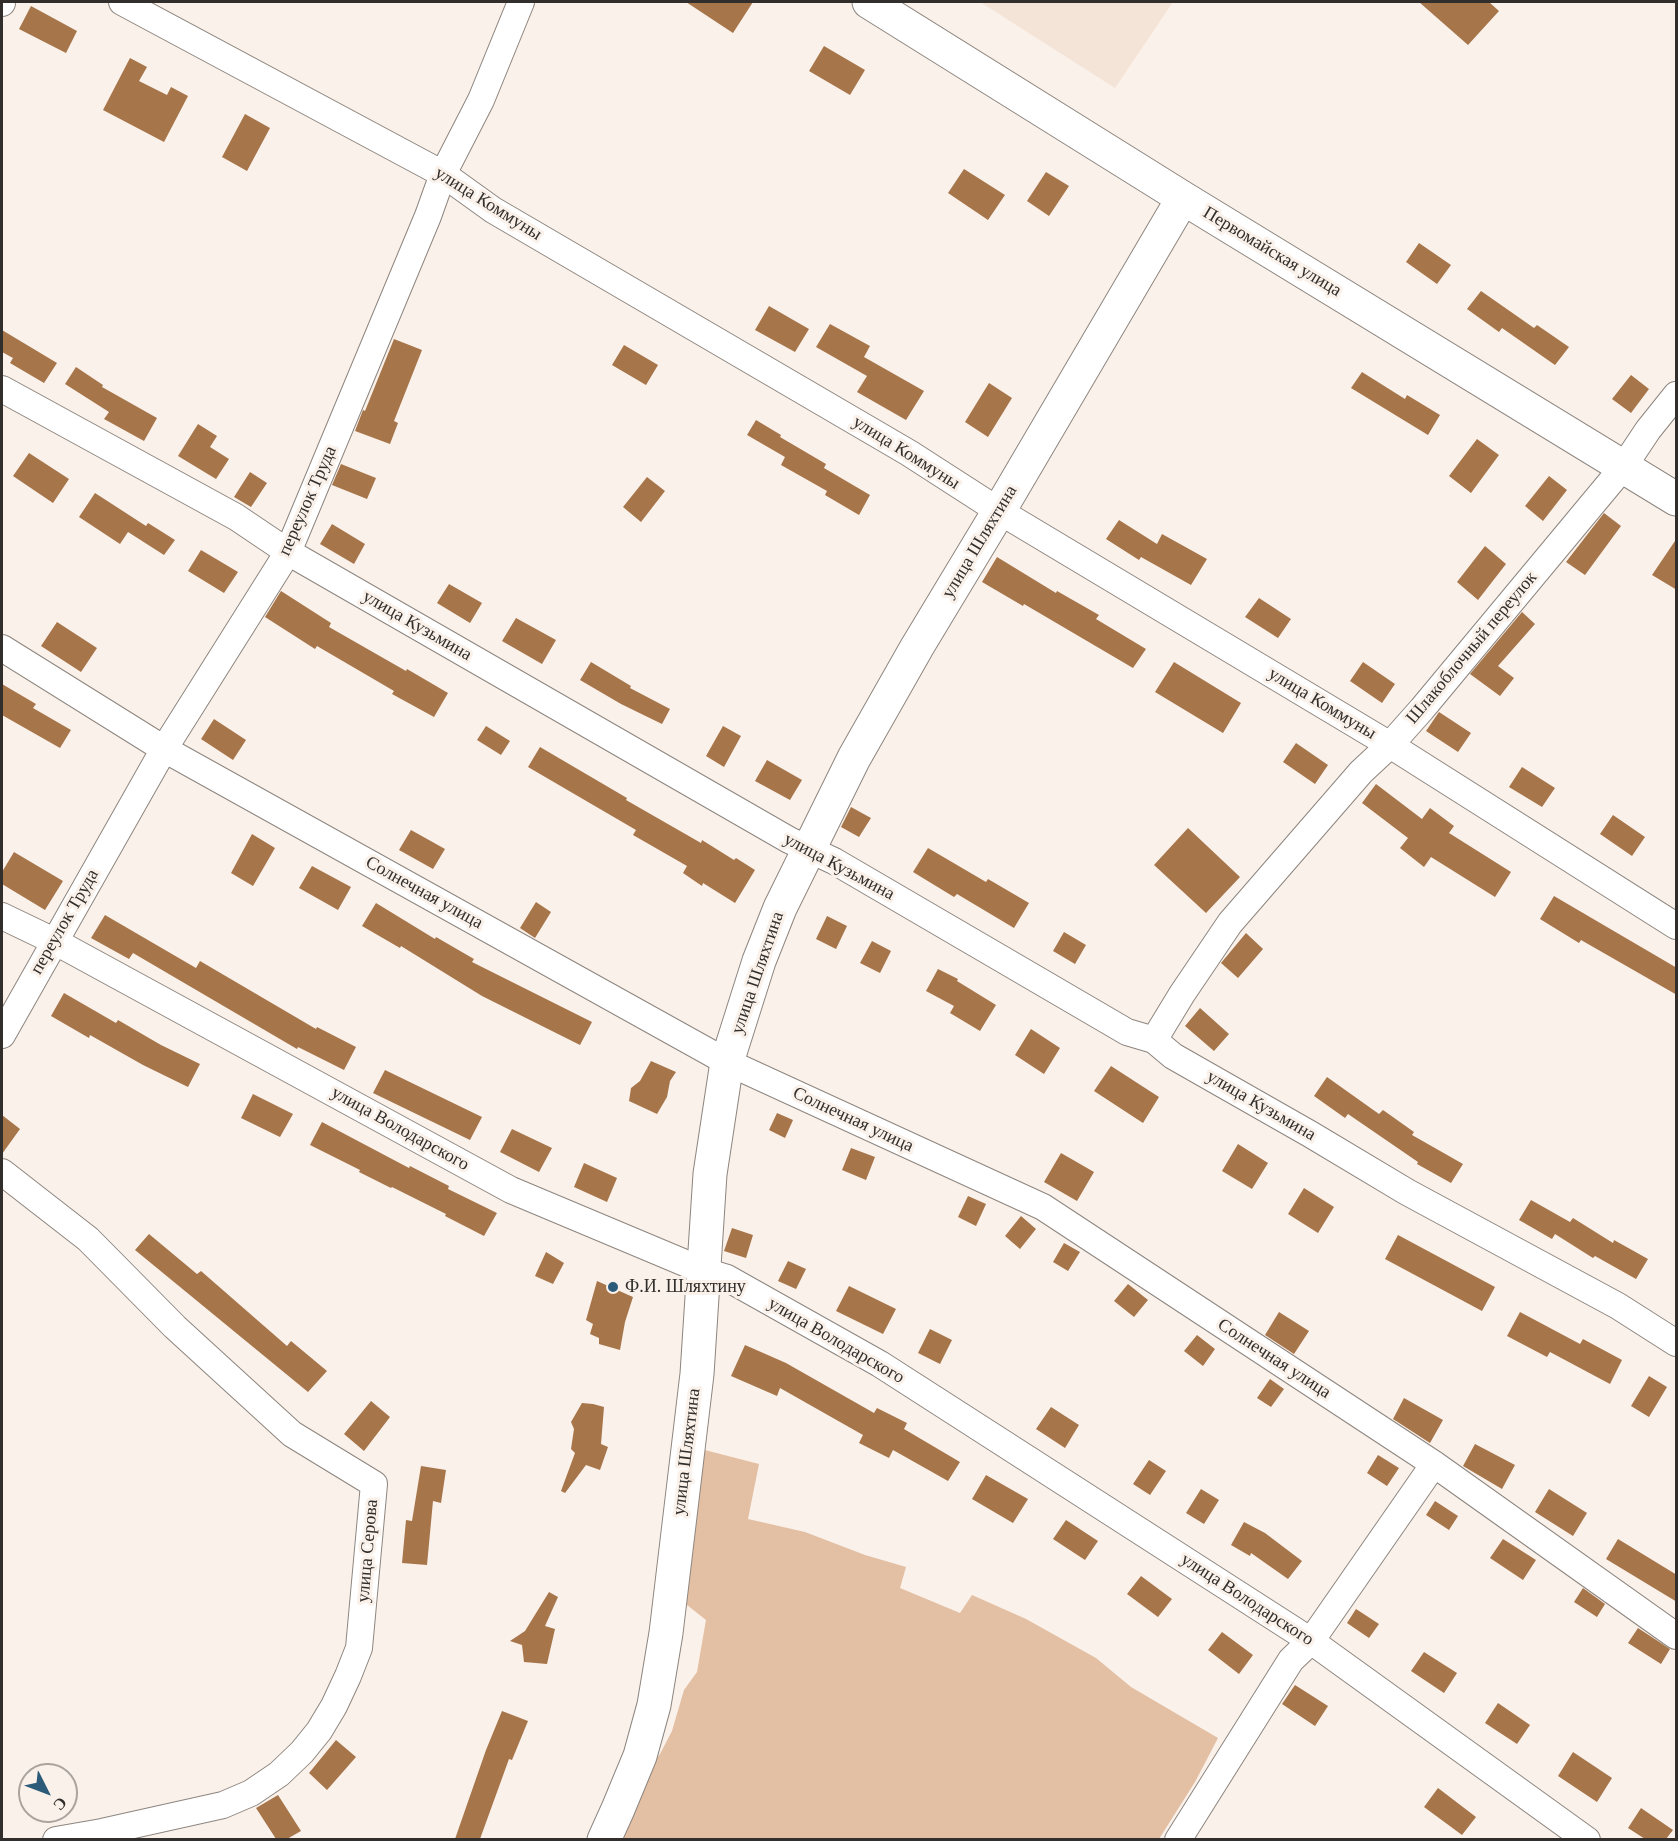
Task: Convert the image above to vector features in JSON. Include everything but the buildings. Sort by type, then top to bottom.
[{"type":"main road","name":"Первомайская улица","points":[[869,2],[1183,198],[1677,499]]},
{"type":"main road","name":"улица Шляхтина","points":[[604,1839],[640,1756],[656,1695],[666,1633],[697,1374],[710,1174],[727,1062],[759,961],[780,908],[854,758],[917,646],[1183,198]]},
{"type":"street","name":"улица Коммуны","points":[[122,2],[443,174],[493,210],[909,453],[999,511],[1390,745],[1677,926]]},
{"type":"street","name":"переулок Труда","points":[[2,1035],[164,749],[288,552],[428,216],[443,174],[481,100],[521,2]]},
{"type":"street","name":"улица Кузьмина","points":[[2,389],[236,517],[288,552],[789,840],[834,861],[1127,1032],[1154,1040],[1173,1056],[1407,1192],[1618,1306],[1677,1343]]},
{"type":"street","name":"Шлакоблочный переулок","points":[[1154,1040],[1230,923],[1361,772],[1390,745],[1624,466],[1648,430],[1677,395]]},
{"type":"street","name":"Солнечная улица","points":[[2,648],[164,749],[727,1062],[1043,1207],[1434,1464],[1677,1636]]},
{"type":"street","name":"улица Володарского","points":[[2,916],[54,940],[511,1190],[704,1271],[727,1278],[880,1364],[1311,1641],[1587,1839]]},
{"type":"street","name":"улица Серова","points":[[2,1172],[88,1239],[175,1327],[292,1434],[374,1484],[359,1648],[348,1676],[324,1723],[302,1752],[279,1774],[251,1793],[223,1804],[102,1832],[56,1839]]},
{"type":"street","points":[[1178,1839],[1292,1660],[1311,1641],[1434,1464]]},
{"type":"shaded area","points":[[980,2],[1173,2],[1115,88]]},
{"type":"shaded area","points":[[697,1448],[759,1464],[748,1519],[805,1532],[865,1555],[906,1567],[900,1588],[960,1613],[972,1595],[1026,1619],[1096,1658],[1131,1687],[1218,1738],[1195,1782],[1159,1839],[620,1840],[653,1763],[672,1731],[684,1690],[697,1672],[706,1620],[687,1605],[687,1582],[692,1556]]},
{"type":"place","name":"Ф.И. Шляхтину","points":[[613,1287]]}]
